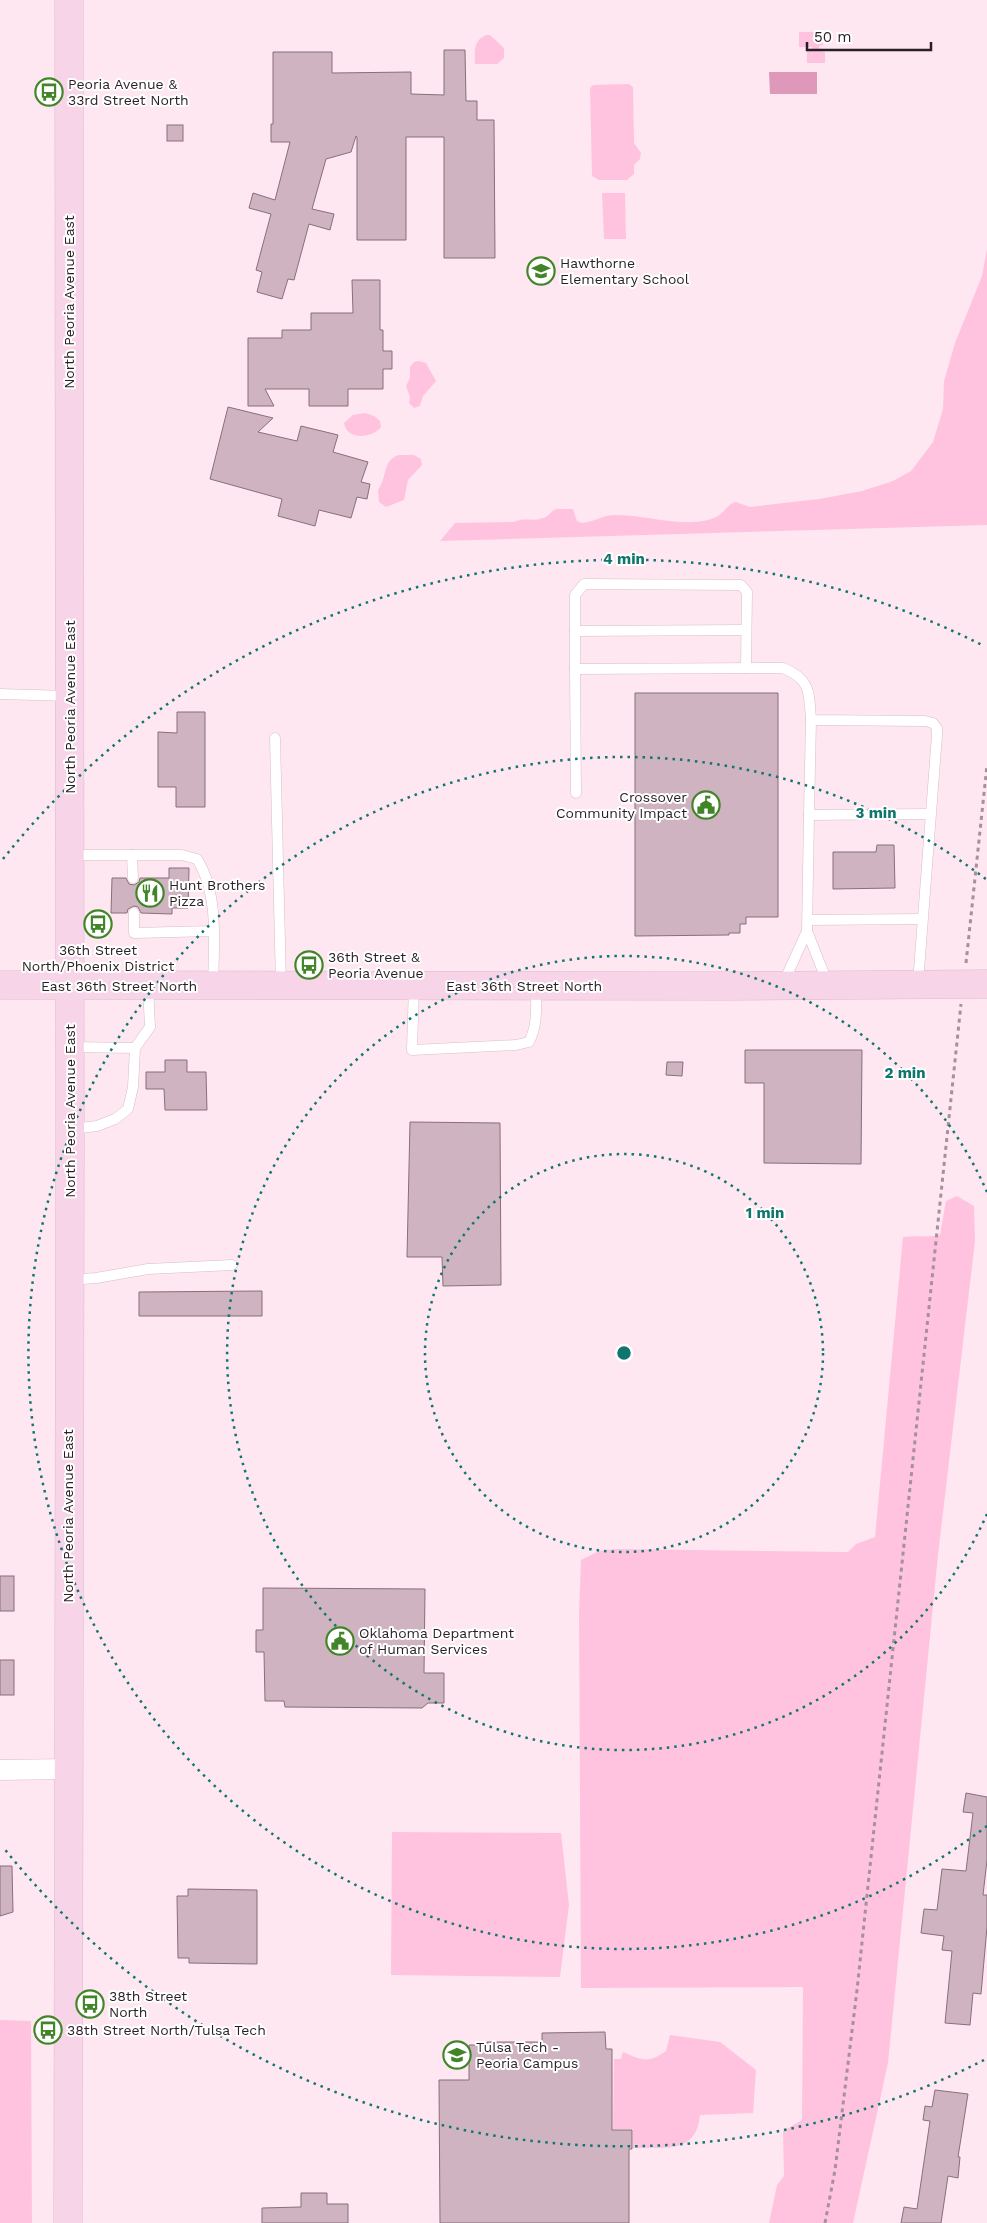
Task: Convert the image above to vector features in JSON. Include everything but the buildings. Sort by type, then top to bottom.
[{"type":"main road","name":"North Peoria Avenue East","points":[[68,2223],[70,0]]},
{"type":"main road","name":"East 36th Street North","points":[[0,985],[536,986],[975,984]]},
{"type":"street","points":[[0,1770],[68,1769]]},
{"type":"lane","points":[[576,793],[575,595],[584,584],[741,585],[747,592],[746,668]]},
{"type":"lane","points":[[575,631],[746,630]]},
{"type":"lane","points":[[575,669],[784,668],[796,673],[804,680],[808,688],[811,720],[808,920],[807,931],[782,985]]},
{"type":"lane","points":[[0,694],[70,696]]},
{"type":"lane","points":[[811,720],[924,721],[933,723],[937,728],[921,919],[918,984]]},
{"type":"lane","points":[[276,738],[281,985]]},
{"type":"lane","points":[[809,815],[930,814]]},
{"type":"lane","points":[[70,855],[182,855],[197,859],[206,874],[213,931],[213,986]]},
{"type":"lane","points":[[132,855],[133,878]]},
{"type":"lane","points":[[134,913],[134,933],[213,931]]},
{"type":"lane","points":[[808,920],[921,919]]},
{"type":"lane","points":[[807,931],[828,985]]},
{"type":"lane","points":[[70,1129],[97,1126],[116,1119],[128,1109],[133,1087],[135,1048],[150,1027],[148,986]]},
{"type":"lane","points":[[414,986],[412,1050],[516,1045],[529,1042],[534,1033],[536,1019],[536,986]]},
{"type":"lane","points":[[70,1047],[135,1048]]},
{"type":"lane","points":[[69,1280],[96,1278],[148,1269],[232,1265]]},
{"type":"path","points":[[825,2223],[835,2170],[975,984],[987,765]]},
{"type":"shaded area","points":[[799,32],[823,32],[823,45],[819,46],[820,51],[825,52],[825,63],[807,63],[807,51],[812,51],[812,47],[799,47]]},
{"type":"shaded area","points":[[486,35],[490,35],[504,48],[504,58],[497,64],[475,64],[477,43]]},
{"type":"shaded area","points":[[769,72],[817,72],[817,94],[770,94]]},
{"type":"shaded area","points":[[629,84],[633,87],[634,143],[641,153],[640,159],[634,165],[634,174],[627,180],[599,180],[592,176],[590,88],[593,85]]},
{"type":"shaded area","points":[[602,193],[625,193],[626,239],[604,239]]},
{"type":"shaded area","points":[[987,249],[987,525],[440,541],[455,523],[514,522],[539,519],[556,509],[573,509],[577,521],[582,523],[615,515],[697,522],[719,516],[729,505],[736,502],[750,507],[819,499],[862,491],[893,481],[911,471],[933,442],[943,409],[944,381],[955,343],[982,276]]},
{"type":"shaded area","points":[[414,362],[426,363],[436,381],[423,396],[420,406],[414,408],[409,403],[410,397],[406,386],[410,378],[410,367]]},
{"type":"shaded area","points":[[365,413],[374,416],[380,421],[381,427],[377,431],[360,436],[354,435],[346,429],[344,423],[353,415]]},
{"type":"shaded area","points":[[414,455],[421,459],[422,465],[408,480],[404,500],[386,507],[379,502],[378,490],[387,465],[394,457]]},
{"type":"shaded area","points":[[957,1196],[974,1206],[975,1241],[938,1555],[888,2063],[853,2223],[769,2223],[777,2185],[784,2176],[783,2131],[802,2120],[803,1987],[581,1988],[579,1613],[581,1560],[599,1551],[615,1549],[848,1552],[856,1544],[875,1537],[903,1237],[940,1235],[946,1201]]},
{"type":"shaded area","points":[[392,1832],[561,1833],[569,1905],[560,1977],[391,1975]]},
{"type":"shaded area","points":[[0,2020],[31,2021],[32,2223],[0,2223]]},
{"type":"shaded area","points":[[670,2035],[720,2042],[756,2070],[753,2113],[700,2115],[697,2128],[692,2137],[685,2143],[667,2148],[633,2148],[633,2129],[613,2129],[614,2059],[621,2059],[623,2052],[640,2059],[654,2058],[666,2051]]},
{"type":"place","name":"Peoria Avenue & 33rd Street North","points":[[49,92]]},
{"type":"place","name":"Hawthorne Elementary School","points":[[541,271]]},
{"type":"place","name":"Crossover Community Impact","points":[[706,805]]},
{"type":"place","name":"Hunt Brothers Pizza","points":[[150,893]]},
{"type":"place","name":"36th Street North/Phoenix District","points":[[98,924]]},
{"type":"place","name":"36th Street & Peoria Avenue","points":[[309,965]]},
{"type":"place","name":"Oklahoma Department of Human Services","points":[[340,1641]]},
{"type":"place","name":"38th Street North","points":[[90,2004]]},
{"type":"place","name":"38th Street North/Tulsa Tech","points":[[48,2030]]},
{"type":"place","name":"Tulsa Tech - Peoria Campus","points":[[457,2055]]}]
